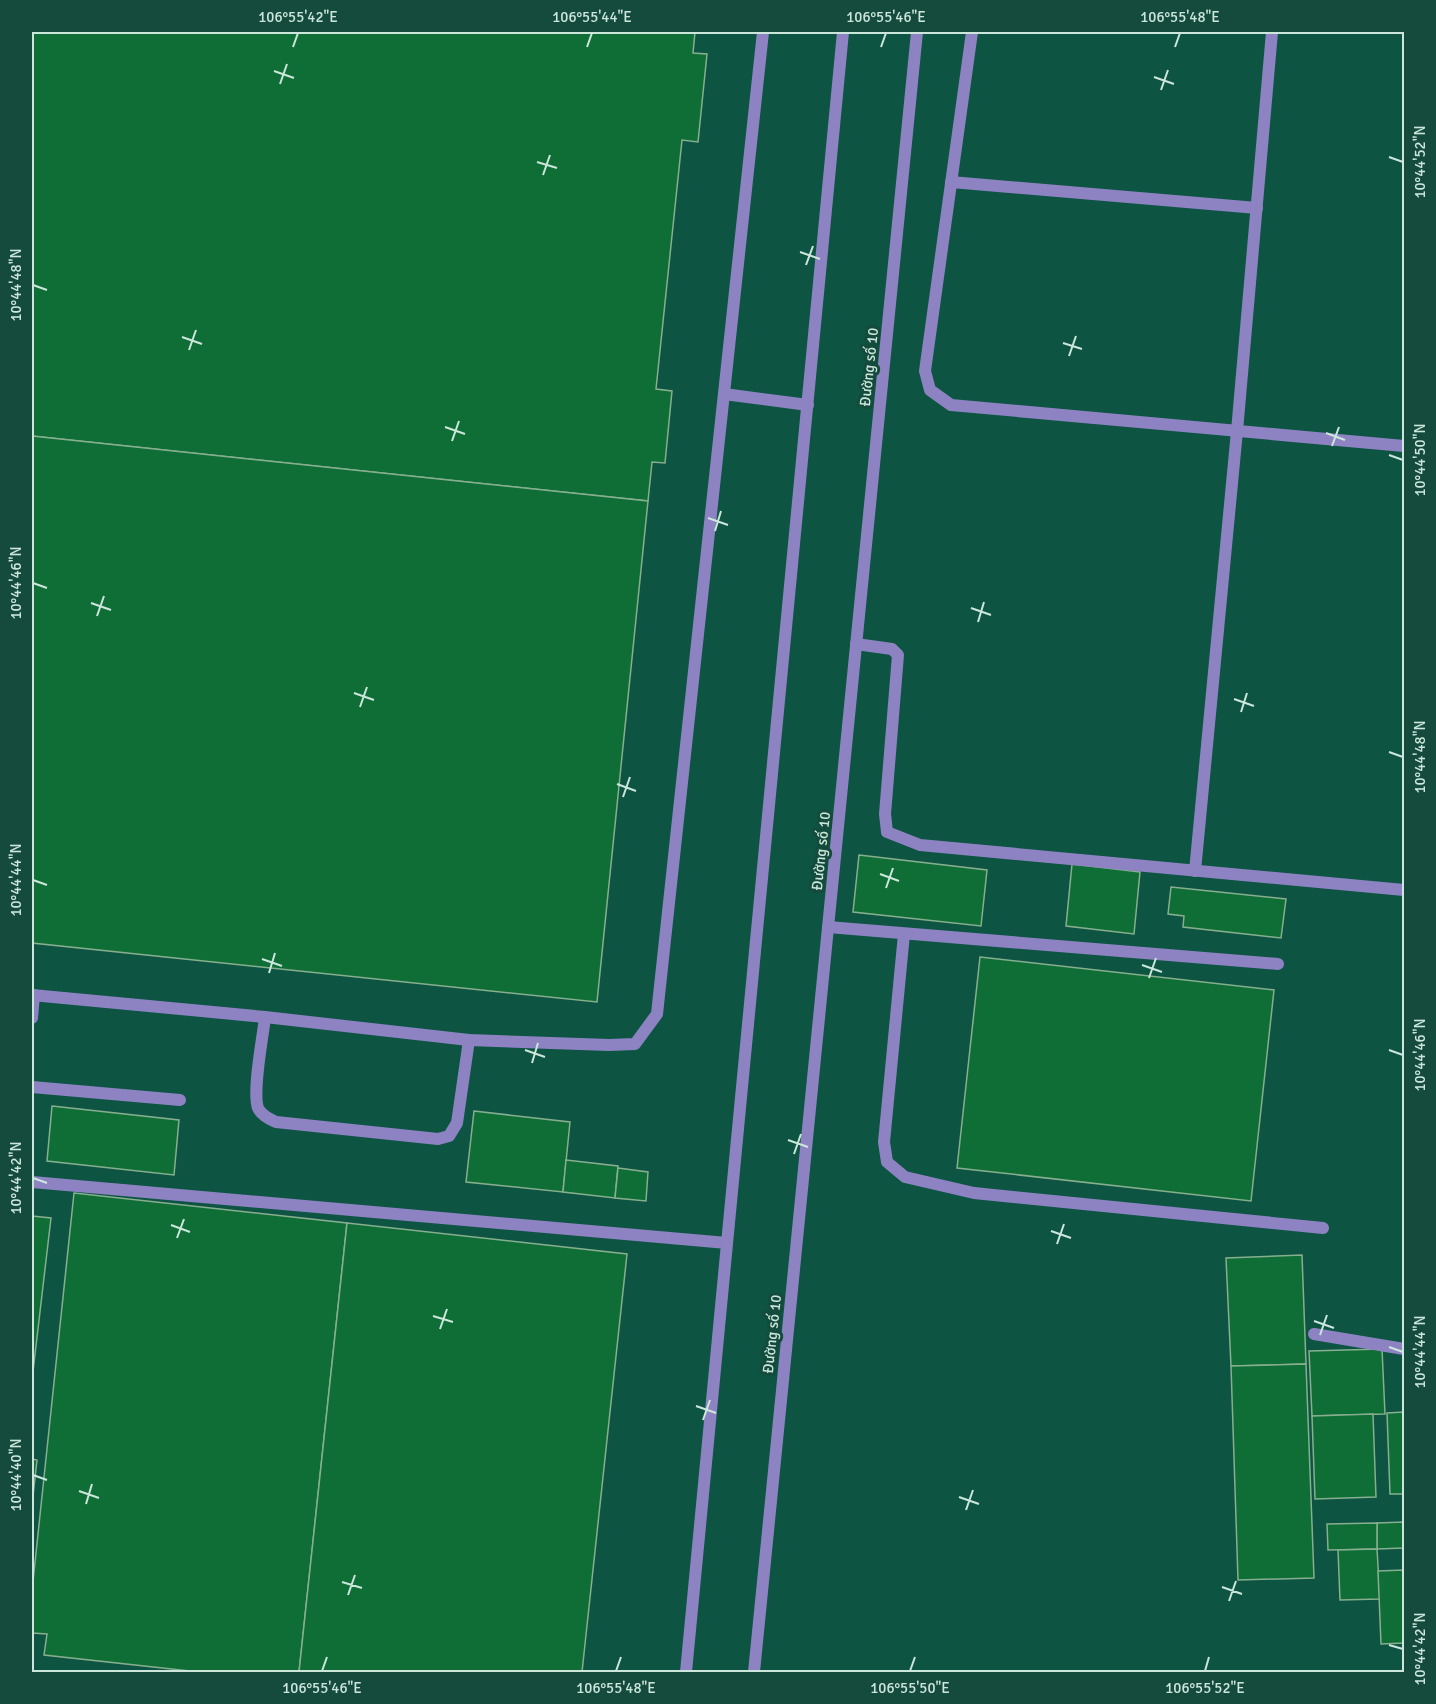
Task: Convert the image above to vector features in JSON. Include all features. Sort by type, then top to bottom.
[{"type":"street","points":[[32,1018],[33,995],[265,1017],[469,1040],[635,1044],[657,1014],[763,32]]},
{"type":"street","points":[[686,1672],[843,32]]},
{"type":"street","name":"Đường số 10","points":[[754,1672],[917,32]]},
{"type":"street","points":[[972,32],[925,371],[930,390],[951,405],[1404,446]]},
{"type":"street","points":[[1195,871],[1272,32]]},
{"type":"street","points":[[951,182],[1257,208]]},
{"type":"street","points":[[724,394],[808,405]]},
{"type":"street","points":[[856,644],[891,649],[898,655],[885,814],[887,832],[920,845],[1404,890]]},
{"type":"street","points":[[828,927],[1278,964]]},
{"type":"street","points":[[904,934],[884,1142],[887,1162],[905,1177],[974,1193],[1323,1228]]},
{"type":"street","points":[[265,1017],[256,1092],[258,1107],[262,1114],[276,1122],[438,1139],[449,1136],[457,1123],[469,1040]]},
{"type":"street","points":[[32,1087],[180,1100]]},
{"type":"street","points":[[32,1182],[727,1243]]},
{"type":"street","points":[[1314,1334],[1404,1349]]},
{"type":"shaded area","points":[[32,32],[1404,32],[1404,1672],[32,1672]]},
{"type":"building","points":[[32,32],[695,32],[693,53],[707,54],[698,142],[682,140],[656,389],[672,391],[665,463],[652,462],[648,501],[32,436]]},
{"type":"building","points":[[32,436],[648,501],[597,1002],[32,943]]},
{"type":"building","points":[[859,855],[987,870],[981,926],[853,912]]},
{"type":"building","points":[[1072,864],[1140,872],[1134,934],[1066,926]]},
{"type":"building","points":[[1171,887],[1286,899],[1281,938],[1183,927],[1184,916],[1168,914]]},
{"type":"building","points":[[980,957],[1274,990],[1251,1201],[957,1168]]},
{"type":"building","points":[[52,1106],[179,1120],[174,1175],[47,1161]]},
{"type":"building","points":[[474,1111],[570,1122],[563,1192],[466,1182]]},
{"type":"building","points":[[566,1160],[618,1166],[615,1198],[563,1192]]},
{"type":"building","points":[[618,1168],[648,1172],[646,1201],[615,1198]]},
{"type":"building","points":[[74,1193],[347,1223],[299,1672],[199,1672],[44,1655],[47,1634],[32,1633],[32,1591]]},
{"type":"building","points":[[32,1216],[51,1218],[32,1380]]},
{"type":"building","points":[[347,1223],[627,1254],[582,1672],[299,1672]]},
{"type":"building","points":[[1302,1255],[1306,1364],[1231,1366],[1226,1258]]},
{"type":"building","points":[[1382,1349],[1385,1414],[1312,1416],[1309,1351]]},
{"type":"building","points":[[1306,1364],[1314,1578],[1238,1580],[1231,1366]]},
{"type":"building","points":[[1404,1412],[1404,1494],[1390,1494],[1387,1413]]},
{"type":"building","points":[[1373,1414],[1376,1497],[1315,1499],[1312,1416]]},
{"type":"building","points":[[32,1459],[37,1460],[32,1505]]},
{"type":"building","points":[[1404,1522],[1404,1548],[1377,1549],[1377,1523]]},
{"type":"building","points":[[1377,1523],[1377,1549],[1328,1550],[1327,1524]]},
{"type":"building","points":[[1377,1549],[1380,1599],[1340,1600],[1338,1550]]},
{"type":"building","points":[[1404,1570],[1404,1643],[1381,1644],[1378,1571]]}]
